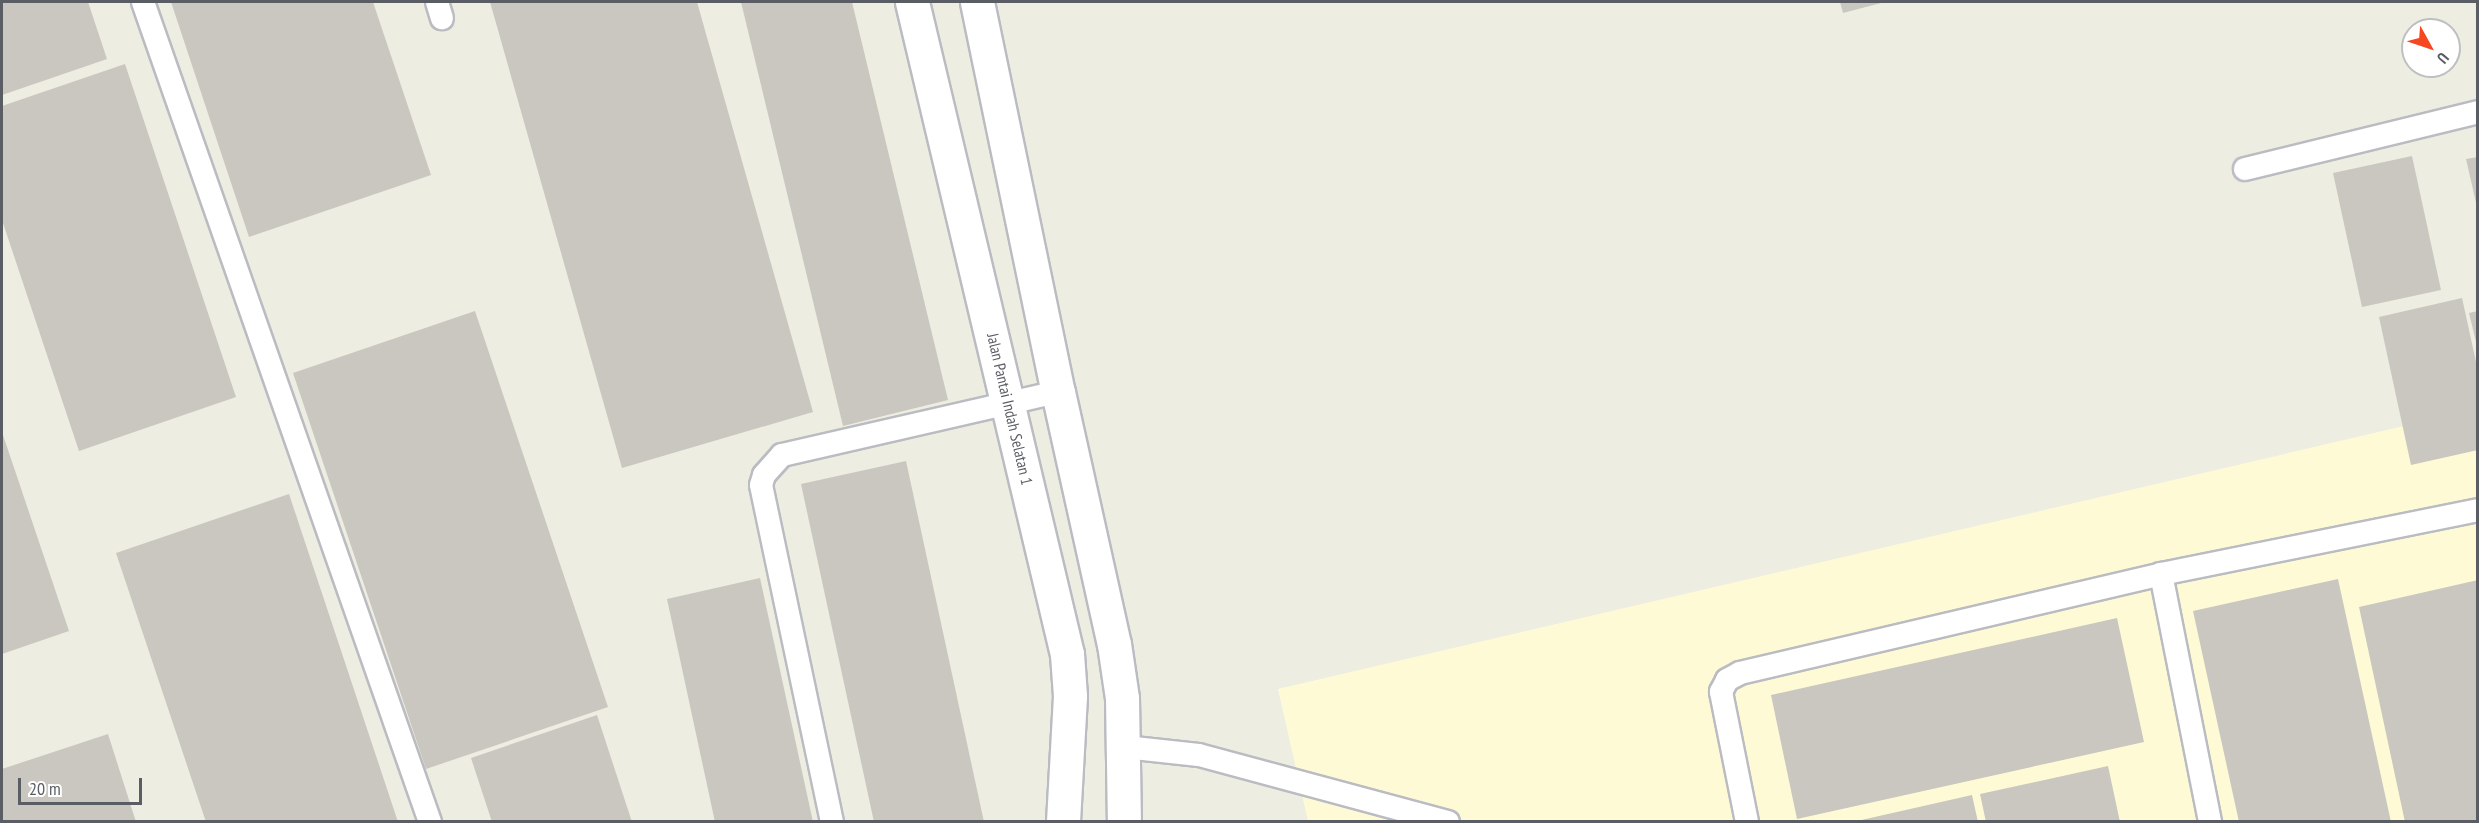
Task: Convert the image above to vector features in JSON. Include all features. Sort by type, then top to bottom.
[{"type":"street","name":"Jalan Pantai Indah Selatan 1","points":[[912,2],[1067,654],[1070,696],[1063,822]]},
{"type":"street","points":[[978,2],[1058,393],[1114,644],[1122,698],[1125,747],[1125,822]]},
{"type":"lane","points":[[143,2],[430,822]]},
{"type":"lane","points":[[2245,169],[2478,112]]},
{"type":"lane","points":[[832,822],[761,485],[764,476],[783,455],[1058,393]]},
{"type":"lane","points":[[1746,822],[1721,692],[1727,680],[1740,673],[2161,574],[2478,510]]},
{"type":"lane","points":[[2161,574],[2210,822]]},
{"type":"lane","points":[[1125,747],[1200,755],[1448,822]]},
{"type":"shaded area","points":[[2477,409],[2477,821],[1308,821],[1278,689]]},
{"type":"building","points":[[2,2],[88,2],[107,59],[2,95]]},
{"type":"building","points":[[171,2],[373,2],[431,175],[249,237]]},
{"type":"building","points":[[490,2],[697,2],[813,412],[622,468]]},
{"type":"building","points":[[741,2],[852,2],[948,400],[843,426]]},
{"type":"building","points":[[1840,2],[1885,2],[1843,13]]},
{"type":"building","points":[[125,64],[236,397],[79,451],[2,220],[2,106]]},
{"type":"building","points":[[2412,156],[2441,290],[2362,307],[2333,173]]},
{"type":"building","points":[[2478,157],[2478,206],[2477,207],[2466,159]]},
{"type":"building","points":[[2462,298],[2478,371],[2478,450],[2411,465],[2379,317]]},
{"type":"building","points":[[475,311],[608,707],[426,769],[293,373]]},
{"type":"building","points":[[2478,311],[2478,346],[2477,346],[2469,313]]},
{"type":"building","points":[[2,432],[69,631],[2,654]]},
{"type":"building","points":[[906,461],[984,822],[874,822],[801,484]]},
{"type":"building","points":[[289,494],[398,822],[206,822],[116,553]]},
{"type":"building","points":[[760,578],[813,822],[715,822],[667,599]]},
{"type":"building","points":[[2338,579],[2391,822],[2239,822],[2193,611]]},
{"type":"building","points":[[2478,580],[2478,822],[2405,822],[2359,607]]},
{"type":"building","points":[[2117,618],[2144,742],[1797,819],[1771,695]]},
{"type":"building","points":[[597,715],[632,822],[492,822],[471,758]]},
{"type":"building","points":[[108,734],[136,822],[2,822],[2,769]]},
{"type":"building","points":[[2108,766],[2120,822],[1986,822],[1980,794]]},
{"type":"building","points":[[1972,795],[1978,822],[1857,822],[1857,821]]}]
